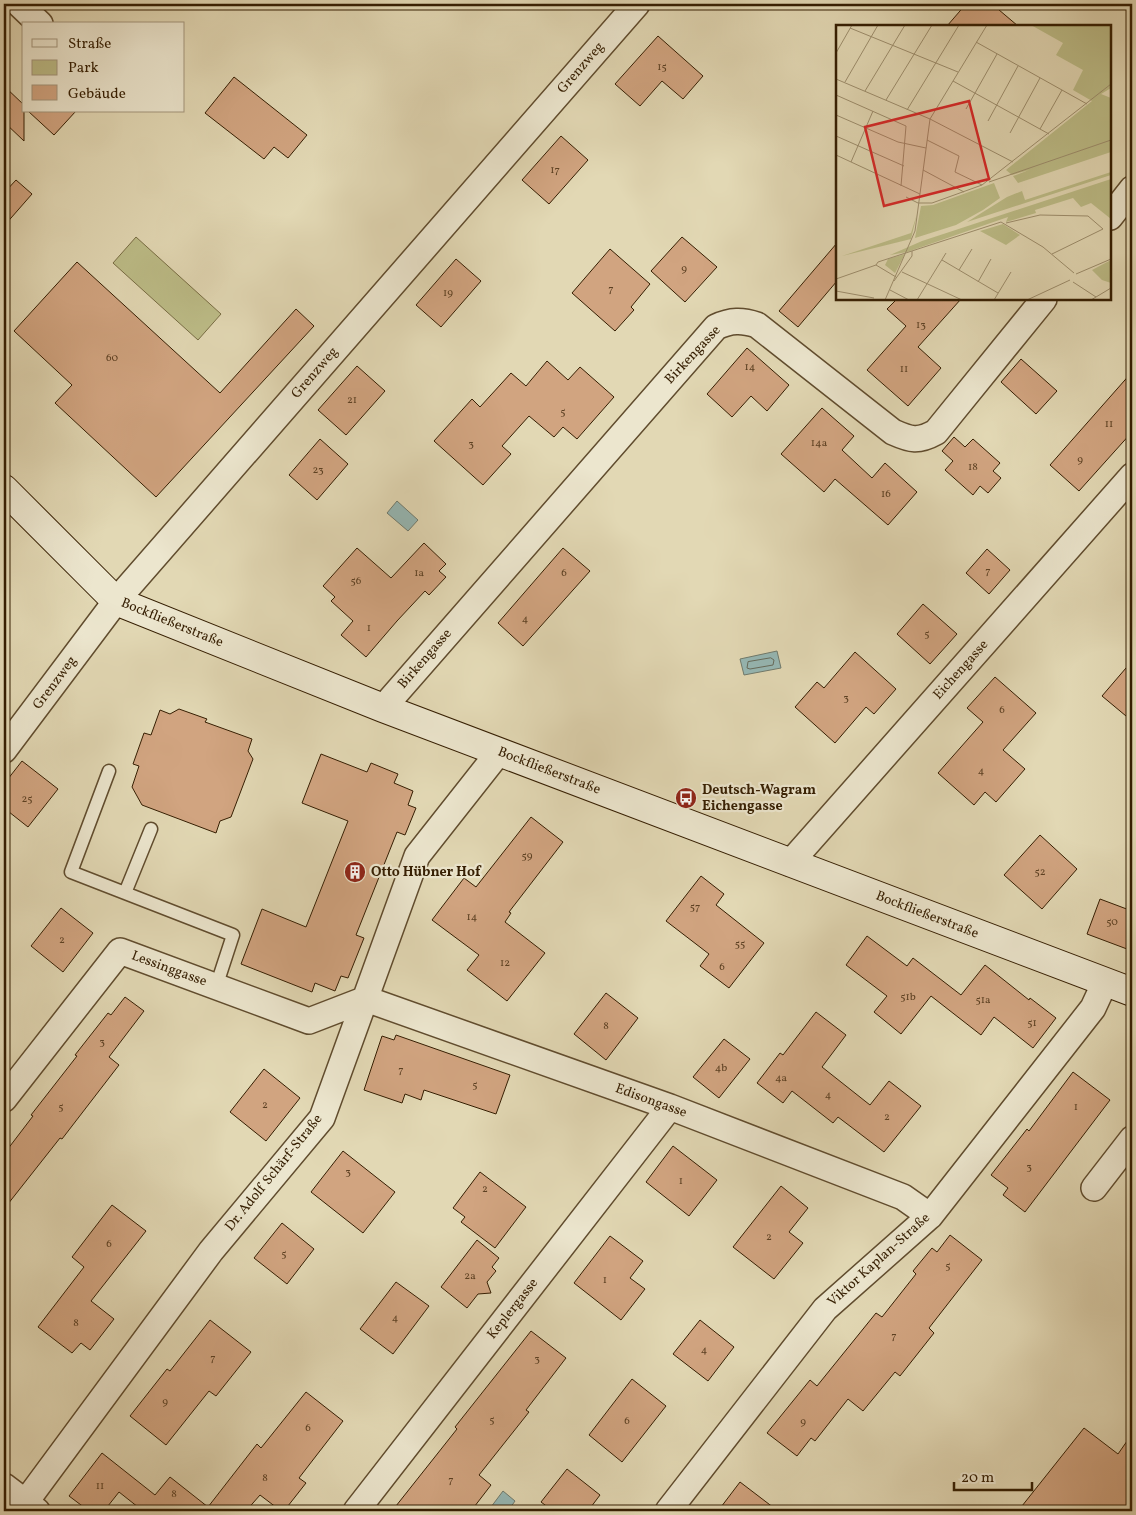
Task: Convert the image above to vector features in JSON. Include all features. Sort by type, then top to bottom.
[{"type":"main road","name":"Bockfließerstraße","points":[[4,489],[116,601],[383,708],[1132,992]]},
{"type":"street","points":[[19,4],[38,22]]},
{"type":"street","name":"Grenzweg","points":[[4,750],[116,601],[637,4]]},
{"type":"street","points":[[1111,216],[1132,189]]},
{"type":"street","name":"Birkengasse","points":[[383,708],[716,327],[726,322],[735,321],[745,321],[757,325],[892,432],[914,440],[926,438],[936,432],[1043,300]]},
{"type":"street","name":"Eichengasse","points":[[790,863],[1132,476]]},
{"type":"street","name":"Dr. Adolf Schärf-Straße","points":[[27,1508],[210,1250],[322,1118],[417,856],[499,752]]},
{"type":"street","name":"Lessinggasse","points":[[4,1098],[120,951],[309,1021],[366,999]]},
{"type":"street","name":"Viktor Kaplan-Straße","points":[[668,1511],[825,1309],[930,1216],[1093,1008],[1105,982]]},
{"type":"street","name":"Edisongasse","points":[[366,999],[670,1107],[903,1197],[930,1216]]},
{"type":"street","name":"Keplergasse","points":[[356,1511],[670,1107]]},
{"type":"street","points":[[1094,1188],[1132,1140]]},
{"type":"street","points":[[4,1486],[27,1508]]},
{"type":"lane","points":[[109,771],[71,872],[233,935],[216,987]]},
{"type":"lane","points":[[125,893],[151,828]]},
{"type":"green space","points":[[136,237],[221,314],[198,340],[113,263]]},
{"type":"water","points":[[397,501],[418,520],[408,531],[387,513]]},
{"type":"water","points":[[777,651],[781,668],[744,675],[740,659]]},
{"type":"water","points":[[503,1491],[515,1501],[508,1511],[488,1511]]},
{"type":"building","points":[[966,4],[992,4],[1017,25],[948,25]]},
{"type":"building","points":[[658,36],[703,76],[683,99],[662,81],[640,106],[615,84]]},
{"type":"building","points":[[234,77],[307,135],[288,158],[274,147],[264,159],[205,113]]},
{"type":"building","points":[[4,86],[22,103],[22,112],[24,112],[24,141],[4,122]]},
{"type":"building","points":[[29,112],[75,112],[54,135]]},
{"type":"building","points":[[561,136],[588,160],[549,204],[522,180]]},
{"type":"building","points":[[16,180],[32,194],[4,226],[4,193]]},
{"type":"building","points":[[682,237],[717,267],[685,302],[651,271]]},
{"type":"building","points":[[836,244],[836,282],[798,327],[779,311]]},
{"type":"building","points":[[610,249],[650,284],[631,307],[634,310],[615,331],[572,293]]},
{"type":"building","points":[[456,259],[481,281],[441,327],[416,305]]},
{"type":"building","points":[[77,262],[220,393],[296,309],[314,326],[156,497],[55,403],[72,385],[14,331]]},
{"type":"building","points":[[896,300],[960,300],[918,347],[941,368],[908,406],[867,370],[906,326],[887,309]]},
{"type":"building","points":[[747,348],[789,385],[767,411],[751,396],[732,417],[707,394]]},
{"type":"building","points":[[1021,359],[1057,391],[1036,414],[1001,382]]},
{"type":"building","points":[[547,361],[568,380],[580,367],[614,397],[577,439],[563,427],[554,437],[529,416],[502,446],[511,454],[483,485],[434,441],[472,399],[480,407],[511,373],[526,386]]},
{"type":"building","points":[[357,366],[385,391],[346,435],[318,410]]},
{"type":"building","points":[[1132,372],[1132,432],[1079,491],[1050,465]]},
{"type":"building","points":[[822,408],[854,436],[842,450],[872,478],[885,463],[917,492],[888,525],[835,479],[824,492],[781,454]]},
{"type":"building","points":[[954,437],[965,447],[973,439],[1000,463],[993,471],[1001,478],[988,493],[980,486],[973,495],[945,470],[953,461],[942,451]]},
{"type":"building","points":[[320,439],[348,464],[317,500],[289,475]]},
{"type":"building","points":[[424,543],[446,564],[439,571],[446,577],[429,595],[425,591],[366,657],[341,635],[353,621],[331,601],[335,597],[323,586],[357,548],[391,578]]},
{"type":"building","points":[[563,548],[590,571],[523,646],[498,623]]},
{"type":"building","points":[[987,549],[1010,570],[989,594],[966,573]]},
{"type":"building","points":[[923,604],[957,634],[930,664],[897,634]]},
{"type":"building","points":[[855,652],[896,689],[874,714],[866,707],[835,743],[795,707],[817,682],[824,688]]},
{"type":"building","points":[[1132,661],[1132,721],[1102,696]]},
{"type":"building","points":[[995,677],[1036,713],[1003,750],[1025,769],[996,802],[985,792],[974,805],[938,773],[983,722],[967,708]]},
{"type":"building","points":[[179,709],[207,719],[205,722],[252,739],[248,751],[253,759],[231,817],[220,821],[216,833],[142,805],[132,787],[139,766],[133,764],[144,733],[151,735],[160,710],[170,714]]},
{"type":"building","name":"Otto Hübner Hof","points":[[321,754],[367,772],[371,763],[398,774],[394,783],[413,791],[408,805],[416,808],[405,835],[397,832],[356,935],[364,938],[348,978],[341,976],[335,991],[315,983],[312,992],[241,964],[262,909],[306,927],[348,821],[302,803]]},
{"type":"building","points":[[22,761],[58,789],[28,827],[4,808],[4,784]]},
{"type":"building","points":[[531,817],[563,842],[509,912],[511,913],[505,922],[545,953],[507,1001],[467,970],[479,955],[432,920],[464,878],[476,887]]},
{"type":"building","points":[[1040,835],[1077,869],[1042,909],[1004,875]]},
{"type":"building","points":[[701,876],[724,894],[716,905],[764,943],[729,988],[700,966],[709,954],[666,921]]},
{"type":"building","points":[[1100,899],[1132,911],[1132,935],[1127,949],[1087,934]]},
{"type":"building","points":[[61,908],[93,933],[63,972],[31,946]]},
{"type":"building","points":[[867,936],[907,966],[913,958],[961,995],[985,965],[1029,1000],[1030,998],[1056,1018],[1033,1048],[994,1017],[981,1035],[931,996],[901,1034],[874,1012],[887,996],[846,965]]},
{"type":"building","points":[[606,993],[638,1018],[606,1060],[574,1034]]},
{"type":"building","points":[[125,997],[144,1011],[109,1057],[119,1065],[62,1139],[60,1138],[4,1209],[4,1154],[33,1116],[31,1115],[77,1056],[75,1055],[108,1013],[111,1015]]},
{"type":"building","points":[[816,1012],[846,1035],[822,1067],[870,1105],[889,1081],[921,1106],[884,1152],[838,1117],[833,1123],[792,1091],[783,1103],[757,1083],[780,1053],[783,1055]]},
{"type":"building","points":[[396,1035],[510,1075],[496,1114],[424,1090],[421,1100],[405,1094],[402,1103],[364,1090],[382,1036],[394,1040]]},
{"type":"building","points":[[724,1039],[750,1059],[719,1098],[693,1077]]},
{"type":"building","points":[[264,1069],[300,1098],[266,1141],[230,1112]]},
{"type":"building","points":[[1073,1072],[1110,1100],[1025,1212],[1003,1195],[1008,1188],[991,1175],[1027,1129],[1029,1131]]},
{"type":"building","points":[[673,1146],[717,1180],[689,1216],[646,1182]]},
{"type":"building","points":[[343,1151],[395,1192],[363,1233],[311,1192]]},
{"type":"building","points":[[480,1172],[526,1207],[495,1248],[461,1222],[465,1217],[453,1208]]},
{"type":"building","points":[[781,1186],[808,1208],[789,1232],[803,1243],[774,1279],[733,1247]]},
{"type":"building","points":[[112,1205],[146,1231],[91,1301],[114,1319],[90,1350],[81,1343],[72,1353],[38,1327],[84,1267],[72,1257]]},
{"type":"building","points":[[282,1223],[314,1249],[287,1284],[254,1258]]},
{"type":"building","points":[[950,1235],[982,1260],[929,1328],[934,1333],[900,1376],[895,1372],[863,1411],[848,1399],[815,1441],[811,1438],[797,1456],[767,1433],[810,1380],[817,1386],[876,1313],[882,1317],[916,1274],[913,1271],[932,1248],[937,1252]]},
{"type":"building","points":[[610,1236],[643,1261],[630,1278],[645,1289],[621,1320],[574,1283]]},
{"type":"building","points":[[477,1240],[499,1258],[492,1267],[496,1271],[487,1282],[491,1293],[478,1294],[467,1308],[441,1287]]},
{"type":"building","points":[[396,1282],[429,1306],[393,1354],[360,1329]]},
{"type":"building","points":[[210,1320],[251,1352],[216,1396],[209,1391],[166,1445],[130,1416],[167,1369],[170,1371]]},
{"type":"building","points":[[700,1320],[734,1347],[708,1381],[673,1354]]},
{"type":"building","points":[[531,1331],[566,1358],[526,1410],[529,1412],[479,1475],[491,1485],[471,1511],[392,1511],[457,1429],[455,1427]]},
{"type":"building","points":[[632,1379],[666,1406],[622,1462],[589,1435]]},
{"type":"building","points":[[306,1392],[343,1421],[299,1478],[306,1483],[284,1511],[281,1511],[260,1495],[246,1511],[143,1511],[119,1492],[104,1511],[89,1511],[69,1496],[102,1453],[155,1495],[170,1477],[208,1507],[257,1444],[261,1448]]},
{"type":"building","points":[[1084,1428],[1118,1454],[1132,1434],[1132,1511],[1018,1511]]},
{"type":"building","points":[[567,1469],[600,1495],[588,1511],[553,1511],[541,1502]]},
{"type":"building","points":[[740,1482],[778,1511],[718,1511]]},
{"type":"place","name":"Deutsch-Wagram Eichengasse","points":[[686,798]]},
{"type":"place","name":"Otto Hübner Hof","points":[[355,872]]}]
